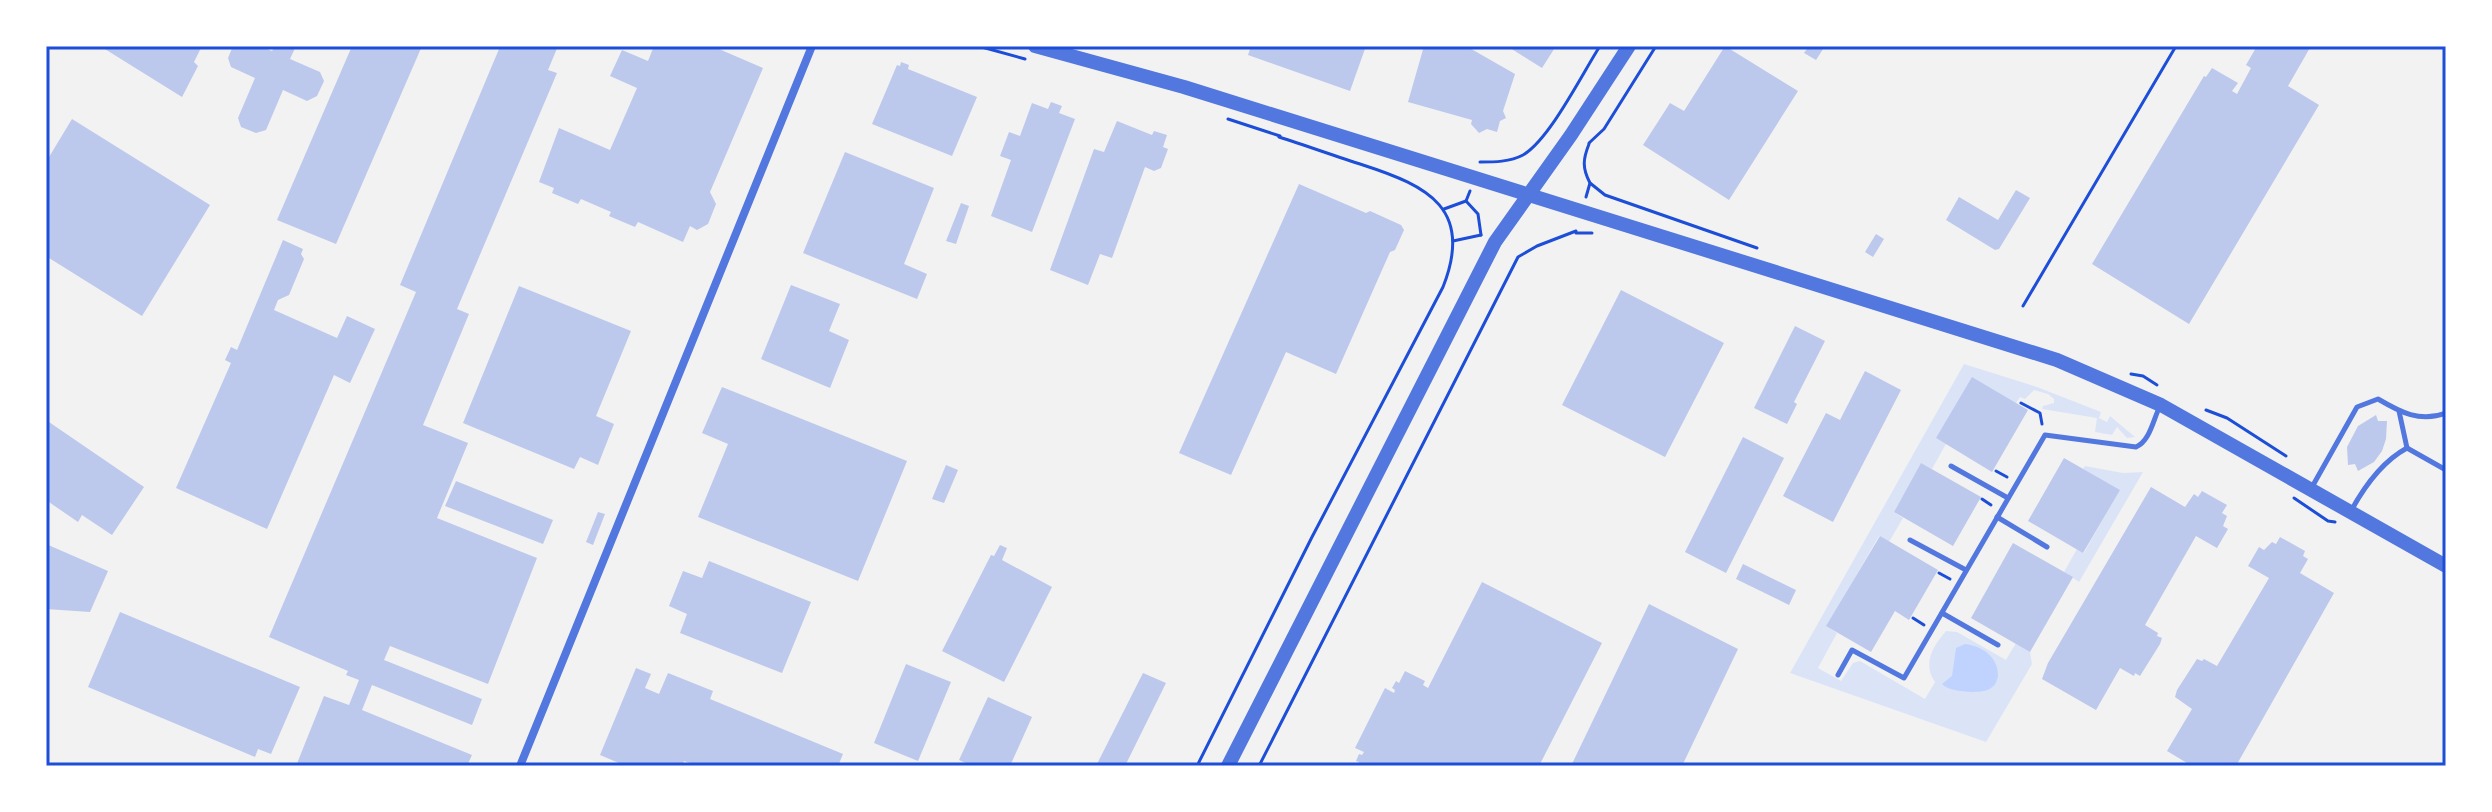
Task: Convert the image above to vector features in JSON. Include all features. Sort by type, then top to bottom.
[{"type":"street","points":[[520,766],[812,46]]},
{"type":"street","points":[[1035,46],[1184,87],[2057,360],[2161,405],[2311,489],[2347,517],[2446,566]]},
{"type":"street","points":[[1228,766],[1495,242],[1629,46]]},
{"type":"lane","points":[[2311,489],[2357,407],[2378,399],[2416,417],[2436,417],[2446,413]]},
{"type":"lane","points":[[1838,675],[1852,650],[1904,678],[2045,435],[2136,447],[2147,439],[2161,405]]},
{"type":"lane","points":[[2399,411],[2407,448],[2446,470]]},
{"type":"lane","points":[[2347,517],[2358,498],[2392,456],[2407,448]]},
{"type":"lane","points":[[1951,466],[2008,498]]},
{"type":"lane","points":[[1997,517],[2047,547]]},
{"type":"lane","points":[[1910,540],[1966,570]]},
{"type":"lane","points":[[1942,613],[1998,645]]},
{"type":"path","points":[[1471,160],[1498,162],[1523,155],[1542,137],[1600,46]]},
{"type":"path","points":[[1594,136],[1604,129],[1656,46]]},
{"type":"path","points":[[2023,306],[2176,46]]},
{"type":"path","points":[[1197,766],[1453,263],[1450,225],[1427,192],[1404,179],[1279,137]]},
{"type":"path","points":[[1576,233],[1590,183],[1584,172],[1584,158],[1589,144]]},
{"type":"path","points":[[1466,201],[1474,177]]},
{"type":"path","points":[[1442,210],[1466,201]]},
{"type":"path","points":[[1466,201],[1478,214],[1481,235]]},
{"type":"path","points":[[1259,766],[1518,257],[1537,246],[1576,233],[1599,233]]},
{"type":"path","points":[[2021,403],[2040,413],[2045,435]]},
{"type":"path","points":[[2290,493],[2295,502],[2328,521],[2347,517]]},
{"type":"path","points":[[1913,618],[1932,629]]},
{"type":"shaded area","points":[[1964,364],[2037,387],[2101,412],[2099,418],[2107,422],[2110,416],[2135,437],[2127,438],[2117,427],[2112,435],[2095,432],[2097,418],[2042,409],[2054,403],[2054,399],[2034,390],[2025,399],[2020,397],[2016,403],[1936,438],[1946,444],[1932,469],[1921,464],[1894,512],[1903,518],[1889,542],[1879,536],[1827,626],[1837,633],[1818,668],[1841,681],[1853,663],[1860,661],[1925,699],[1935,682],[1929,669],[1931,655],[1946,631],[1957,632],[2006,660],[2016,643],[2030,652],[2032,664],[1986,742],[1790,673]]},
{"type":"shaded area","points":[[2085,466],[2123,473],[2143,472],[2079,582],[2064,572],[2077,549],[2084,553],[2119,490],[2083,469]]},
{"type":"water","points":[[1965,644],[1984,650],[1996,664],[1998,677],[1991,688],[1965,692],[1942,684],[1952,676],[1956,648]]},
{"type":"building","points":[[100,46],[202,46],[194,62],[198,66],[182,97]]},
{"type":"building","points":[[233,46],[260,46],[272,51],[275,46],[296,46],[290,59],[320,72],[324,81],[317,96],[307,101],[283,90],[266,130],[256,133],[241,127],[238,118],[255,78],[231,67],[228,58]]},
{"type":"building","points":[[352,46],[422,46],[336,244],[277,220]]},
{"type":"building","points":[[493,46],[558,46],[548,70],[557,73],[457,309],[469,314],[423,425],[468,443],[437,518],[537,558],[488,684],[390,646],[384,660],[482,699],[472,725],[372,685],[362,710],[472,755],[467,766],[296,766],[324,696],[349,705],[359,680],[346,675],[348,671],[269,637],[416,292],[400,285],[499,49]]},
{"type":"building","points":[[654,46],[712,46],[763,68],[710,192],[716,204],[708,224],[697,230],[690,226],[683,242],[638,222],[635,227],[581,199],[578,204],[552,193],[554,188],[539,182],[559,128],[610,150],[637,88],[610,76],[622,50],[648,61]]},
{"type":"building","points":[[1251,46],[1366,46],[1350,91],[1248,55]]},
{"type":"building","points":[[1424,46],[1466,46],[1515,74],[1503,111],[1506,118],[1500,121],[1497,132],[1487,129],[1479,133],[1471,124],[1472,120],[1408,102]]},
{"type":"building","points":[[1507,46],[1556,46],[1542,68]]},
{"type":"building","points":[[1725,46],[1798,91],[1729,200],[1643,145],[1670,103],[1684,111]]},
{"type":"building","points":[[1809,46],[1825,46],[1816,60],[1804,53]]},
{"type":"building","points":[[2257,46],[2311,46],[2288,86],[2319,105],[2189,324],[2092,264],[2204,76],[2212,68],[2238,83],[2232,91],[2237,94],[2251,68],[2246,65]]},
{"type":"building","points":[[901,62],[909,65],[908,69],[977,97],[952,156],[872,124]]},
{"type":"building","points":[[1051,102],[1062,106],[1059,113],[1075,119],[1032,232],[991,216],[1011,160],[1000,156],[1009,132],[1020,136],[1032,103],[1048,109]]},
{"type":"building","points":[[72,119],[210,205],[142,316],[49,258],[46,264],[46,162]]},
{"type":"building","points":[[1117,121],[1152,135],[1154,131],[1167,135],[1163,147],[1168,149],[1161,168],[1154,171],[1145,167],[1112,258],[1100,254],[1088,285],[1050,270],[1094,149],[1104,152]]},
{"type":"building","points":[[845,152],[934,188],[904,264],[927,274],[917,299],[803,253]]},
{"type":"building","points":[[1299,184],[1366,213],[1370,211],[1401,225],[1404,230],[1395,250],[1390,252],[1336,374],[1286,352],[1231,475],[1179,453]]},
{"type":"building","points":[[2016,190],[2030,198],[1999,249],[1995,250],[1946,220],[1959,197],[1998,220]]},
{"type":"building","points":[[961,203],[969,206],[956,244],[946,241]]},
{"type":"building","points":[[1876,234],[1884,239],[1873,257],[1865,252]]},
{"type":"building","points":[[283,240],[303,249],[301,254],[304,259],[289,295],[278,300],[274,310],[337,338],[347,316],[375,329],[350,383],[334,375],[267,529],[176,488],[231,363],[225,360],[231,347],[237,350]]},
{"type":"building","points":[[791,285],[840,304],[829,331],[849,340],[830,388],[761,359]]},
{"type":"building","points":[[519,286],[631,331],[596,416],[614,424],[598,465],[580,457],[574,469],[463,423]]},
{"type":"building","points":[[1621,290],[1724,343],[1665,457],[1562,405]]},
{"type":"building","points":[[1795,326],[1825,341],[1794,402],[1797,404],[1787,424],[1754,408]]},
{"type":"building","points":[[1865,371],[1901,390],[1833,522],[1783,496],[1826,413],[1840,420]]},
{"type":"building","points":[[1972,377],[2028,410],[1992,472],[1936,438]]},
{"type":"building","points":[[722,387],[907,461],[858,581],[698,517],[728,444],[702,433]]},
{"type":"building","points":[[2376,415],[2378,421],[2387,421],[2386,439],[2374,462],[2358,471],[2355,464],[2348,465],[2347,447],[2358,426]]},
{"type":"building","points":[[46,420],[144,487],[112,535],[82,515],[78,522],[46,500]]},
{"type":"building","points":[[1743,437],[1784,458],[1726,573],[1685,552]]},
{"type":"building","points":[[2064,458],[2120,490],[2083,553],[2028,521]]},
{"type":"building","points":[[1921,463],[1981,497],[1953,546],[1894,512]]},
{"type":"building","points":[[946,465],[958,470],[944,503],[932,499]]},
{"type":"building","points":[[456,481],[553,520],[543,544],[445,506]]},
{"type":"building","points":[[2151,487],[2185,507],[2194,494],[2198,497],[2202,491],[2227,505],[2222,513],[2227,516],[2223,526],[2228,529],[2217,548],[2196,536],[2145,625],[2162,638],[2160,644],[2140,676],[2120,668],[2096,710],[2042,679],[2048,663]]},
{"type":"building","points":[[598,512],[605,514],[593,545],[586,542]]},
{"type":"building","points":[[1880,536],[1938,570],[1909,620],[1895,611],[1871,652],[1826,626]]},
{"type":"building","points":[[2280,537],[2305,551],[2303,556],[2308,559],[2300,573],[2334,593],[2236,766],[2192,766],[2167,751],[2192,709],[2175,697],[2177,690],[2197,659],[2217,666],[2269,578],[2248,566],[2259,547],[2264,550],[2272,542],[2276,544]]},
{"type":"building","points":[[2013,543],[2073,577],[2030,652],[1971,618]]},
{"type":"building","points":[[46,544],[108,571],[90,612],[46,609]]},
{"type":"building","points":[[1000,545],[1007,548],[1002,560],[1052,587],[1004,682],[942,651],[991,555],[994,556]]},
{"type":"building","points":[[709,561],[811,602],[782,673],[680,633],[687,614],[669,606],[683,571],[702,578]]},
{"type":"building","points":[[1743,564],[1796,590],[1789,605],[1736,579]]},
{"type":"building","points":[[1482,582],[1602,643],[1539,766],[1357,766],[1359,754],[1364,752],[1355,748],[1385,688],[1394,693],[1392,688],[1396,681],[1399,683],[1405,671],[1425,681],[1423,685],[1428,688]]},
{"type":"building","points":[[1649,604],[1738,649],[1682,766],[1571,766]]},
{"type":"building","points":[[120,612],[300,687],[271,754],[258,749],[255,757],[88,687]]},
{"type":"building","points":[[906,664],[951,682],[918,761],[874,743]]},
{"type":"building","points":[[636,668],[651,674],[645,688],[659,694],[668,673],[713,691],[710,699],[843,754],[838,766],[698,766],[684,761],[682,766],[626,766],[600,755]]},
{"type":"building","points":[[1143,673],[1166,683],[1125,766],[1096,766]]},
{"type":"building","points":[[988,697],[1032,717],[1010,766],[972,766],[959,760]]}]
